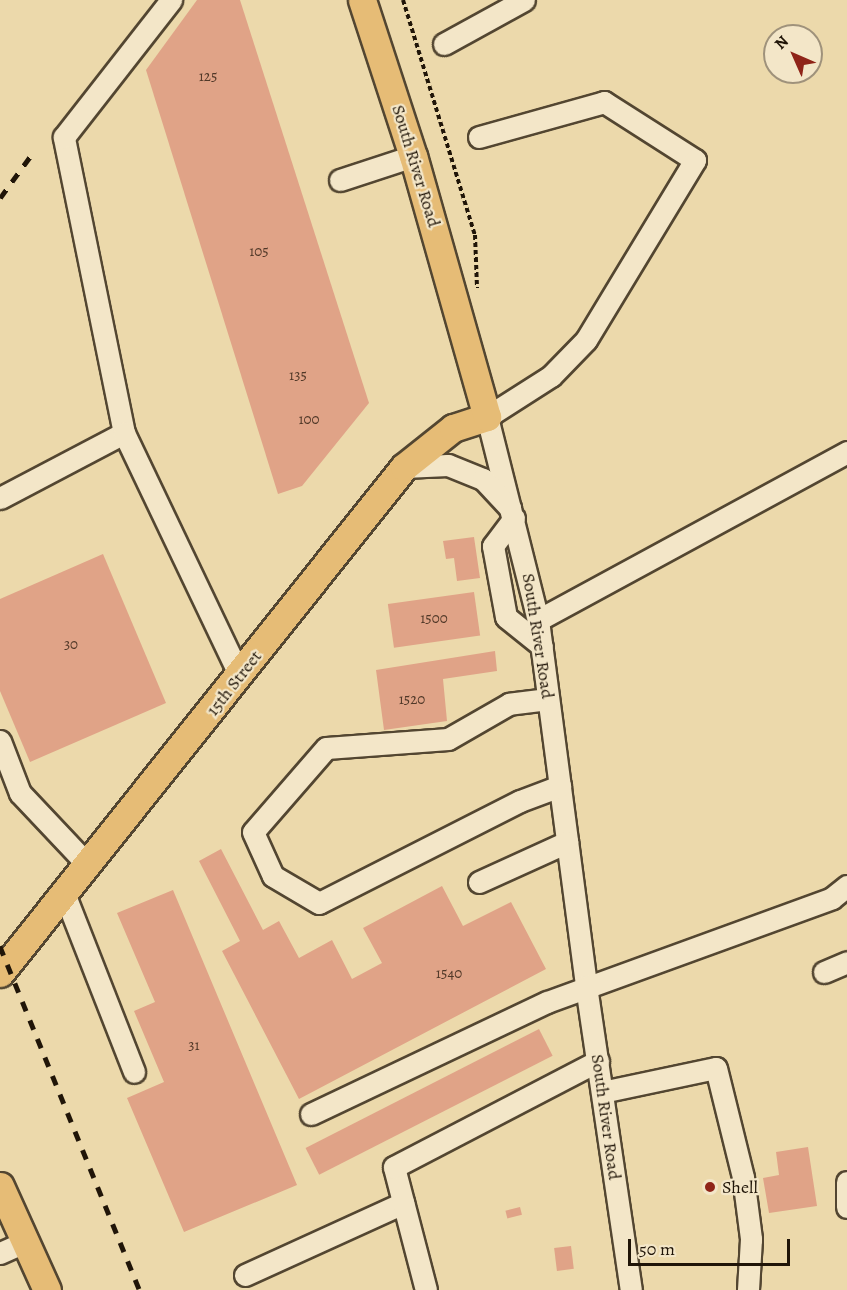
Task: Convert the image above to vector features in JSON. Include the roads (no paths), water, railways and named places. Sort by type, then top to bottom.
[{"type":"main road","name":"South River Road","points":[[362,0],[413,156],[487,417]]},
{"type":"main road","name":"15th Street","points":[[0,973],[240,676],[404,467],[453,428],[487,417]]},
{"type":"main road","points":[[0,1186],[47,1290]]},
{"type":"street","points":[[171,0],[64,137],[124,433],[240,676]]},
{"type":"street","points":[[444,44],[524,0]]},
{"type":"street","points":[[479,137],[604,102],[695,160],[585,340],[551,376],[487,417]]},
{"type":"street","points":[[340,180],[413,156]]},
{"type":"street","name":"South River Road","points":[[487,417],[538,620],[586,986],[631,1290]]},
{"type":"street","points":[[0,498],[124,433]]},
{"type":"street","points":[[538,620],[847,452]]},
{"type":"street","points":[[404,467],[448,465],[483,478],[513,514],[493,546],[506,617],[542,646]]},
{"type":"street","points":[[549,699],[509,704],[448,739],[326,748],[253,832],[273,876],[319,903],[520,801],[560,786]]},
{"type":"street","points":[[0,741],[20,793],[87,864]]},
{"type":"street","points":[[479,882],[567,842]]},
{"type":"street","points":[[311,1114],[586,986],[832,898],[847,886]]},
{"type":"street","points":[[64,893],[134,1072]]},
{"type":"street","points":[[824,972],[847,962]]},
{"type":"street","points":[[426,1290],[394,1167],[598,1061]]},
{"type":"street","points":[[602,1092],[717,1068],[743,1177],[751,1239],[748,1290]]},
{"type":"street","points":[[847,1182],[847,1207]]},
{"type":"street","points":[[244,1275],[403,1203]]},
{"type":"street","points":[[0,1253],[26,1242]]},
{"type":"railway","points":[[0,198],[34,151]]},
{"type":"railway","points":[[0,946],[140,1290]]},
{"type":"place","name":"Shell","points":[[710,1187]]}]
